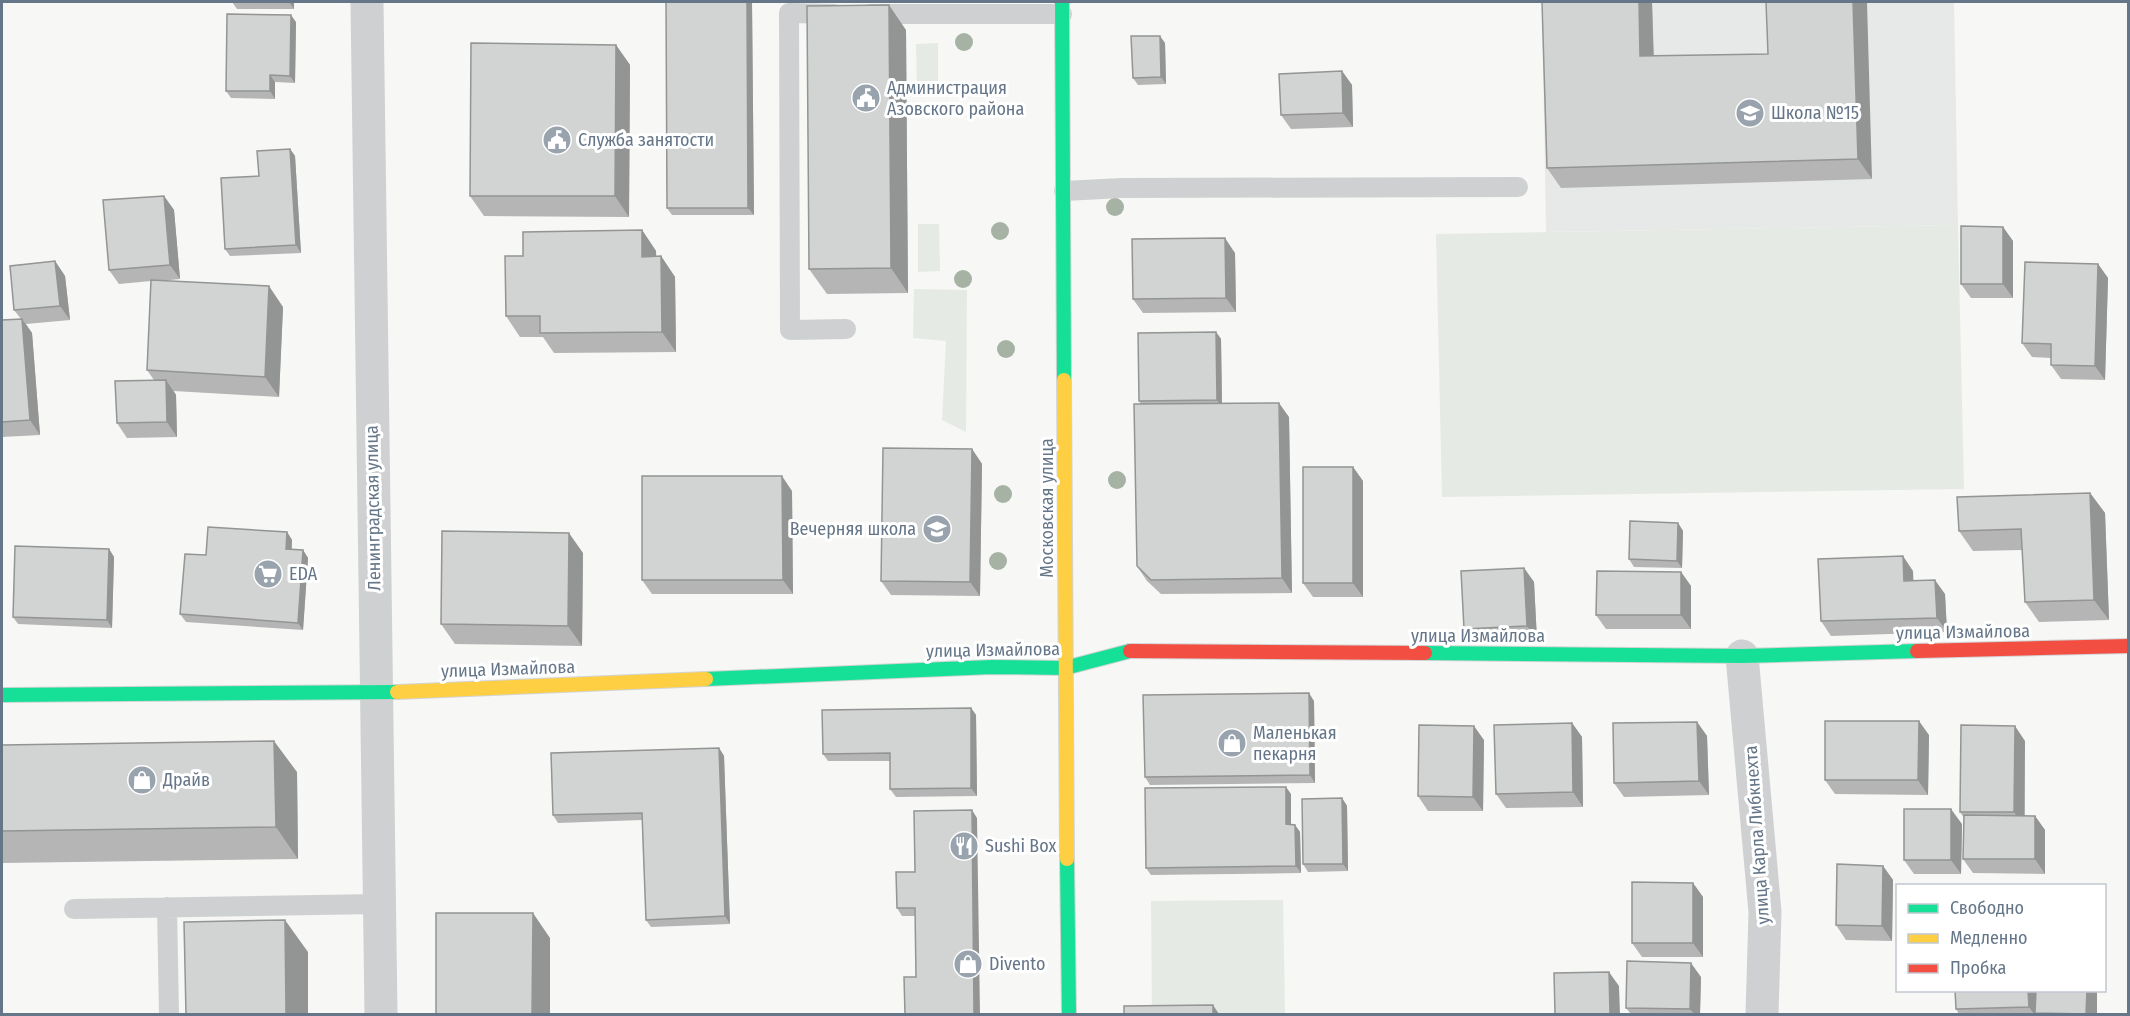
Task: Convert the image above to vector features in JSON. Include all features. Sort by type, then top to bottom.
[{"type":"street","name":"Ленинградская улица","points":[[367,2],[381,1014]]},
{"type":"street","name":"Московская улица","points":[[1062,8],[1069,1014]]},
{"type":"street","name":"улица Измайлова","points":[[2,695],[376,693],[992,666],[1065,668],[1132,651],[1742,656],[2128,646]]},
{"type":"street","name":"улица Карла Либкнехта","points":[[1742,656],[1765,912],[1762,1014]]},
{"type":"lane","points":[[846,329],[790,330],[789,13],[1062,8]]},
{"type":"lane","points":[[1064,191],[1122,188],[1518,187]]},
{"type":"lane","points":[[74,909],[379,904]]},
{"type":"lane","points":[[167,907],[169,1014]]},
{"type":"shaded area","name":"Школа №15","points":[[1542,2],[1954,2],[1958,225],[1546,232]]},
{"type":"shaded area","points":[[938,43],[938,91],[917,91],[916,44]]},
{"type":"shaded area","points":[[918,224],[939,224],[940,271],[918,272]]},
{"type":"shaded area","points":[[1958,225],[1964,489],[1442,497],[1436,234]]},
{"type":"shaded area","points":[[914,289],[967,290],[966,432],[942,420],[946,341],[913,338]]},
{"type":"shaded area","points":[[1283,900],[1285,1014],[1152,1014],[1151,901]]},
{"type":"building","points":[[666,2],[747,2],[748,208],[667,208]]},
{"type":"building","points":[[1542,2],[1639,2],[1640,56],[1768,54],[1766,2],[1853,2],[1858,159],[1547,168]]},
{"type":"building","name":"Администрация Азовского района","points":[[889,5],[891,268],[809,269],[807,6]]},
{"type":"building","points":[[227,14],[291,15],[290,76],[270,75],[270,91],[226,91]]},
{"type":"building","points":[[1131,36],[1160,36],[1161,77],[1133,78]]},
{"type":"building","name":"Служба занятости","points":[[471,43],[616,45],[615,196],[470,196]]},
{"type":"building","points":[[1342,71],[1343,113],[1281,115],[1279,74]]},
{"type":"building","points":[[290,149],[296,245],[225,249],[221,178],[259,176],[257,151]]},
{"type":"building","points":[[164,196],[170,265],[109,270],[103,200]]},
{"type":"building","points":[[1961,226],[2003,227],[2003,284],[1961,284]]},
{"type":"building","points":[[642,230],[642,257],[661,256],[662,332],[540,333],[540,316],[506,316],[505,256],[523,256],[523,232]]},
{"type":"building","points":[[1225,238],[1226,298],[1133,299],[1132,239]]},
{"type":"building","points":[[55,261],[60,306],[14,310],[10,266]]},
{"type":"building","points":[[2025,262],[2098,264],[2095,366],[2051,365],[2051,344],[2022,343]]},
{"type":"building","points":[[151,280],[269,286],[265,377],[147,370]]},
{"type":"building","points":[[22,319],[30,420],[2,422],[2,320]]},
{"type":"building","points":[[1216,332],[1217,400],[1139,401],[1138,333]]},
{"type":"building","points":[[166,380],[167,422],[117,423],[115,381]]},
{"type":"building","points":[[1279,403],[1282,578],[1151,580],[1137,566],[1134,404]]},
{"type":"building","name":"Вечерняя школа","points":[[883,448],[972,449],[970,582],[881,581]]},
{"type":"building","points":[[1303,467],[1353,467],[1353,583],[1303,583]]},
{"type":"building","points":[[642,476],[782,476],[783,580],[642,580]]},
{"type":"building","points":[[2090,493],[2094,600],[2025,602],[2021,529],[1959,531],[1957,497]]},
{"type":"building","points":[[1630,521],[1678,523],[1677,561],[1629,559]]},
{"type":"building","points":[[208,527],[287,532],[286,549],[303,550],[298,623],[180,614],[185,554],[206,555]]},
{"type":"building","points":[[442,531],[569,533],[568,626],[441,624]]},
{"type":"building","points":[[15,546],[109,549],[107,620],[13,617]]},
{"type":"building","points":[[1903,556],[1904,581],[1935,580],[1937,618],[1821,621],[1818,559]]},
{"type":"building","points":[[1524,568],[1527,626],[1464,629],[1461,571]]},
{"type":"building","points":[[1597,571],[1681,572],[1681,615],[1596,615]]},
{"type":"building","name":"Маленькая пекарня","points":[[1309,693],[1310,775],[1145,777],[1143,695]]},
{"type":"building","points":[[971,708],[971,788],[890,789],[890,753],[823,754],[822,710]]},
{"type":"building","points":[[1825,721],[1919,721],[1918,780],[1825,780]]},
{"type":"building","points":[[1697,722],[1699,781],[1614,783],[1613,723]]},
{"type":"building","points":[[1572,723],[1573,792],[1496,794],[1494,725]]},
{"type":"building","points":[[1419,725],[1474,726],[1473,797],[1418,796]]},
{"type":"building","points":[[1961,725],[2015,726],[2014,812],[1960,812]]},
{"type":"building","points":[[274,741],[276,827],[2,831],[2,745]]},
{"type":"building","points":[[719,748],[725,916],[646,920],[642,813],[553,815],[551,753]]},
{"type":"building","points":[[1286,787],[1286,824],[1295,825],[1296,866],[1146,868],[1145,788]]},
{"type":"building","points":[[1342,798],[1343,864],[1303,864],[1302,799]]},
{"type":"building","points":[[1904,809],[1951,809],[1951,860],[1904,860]]},
{"type":"building","points":[[972,810],[974,1014],[905,1014],[904,977],[916,977],[915,908],[897,908],[896,872],[915,872],[914,811]]},
{"type":"building","points":[[1964,815],[2035,816],[2035,859],[1963,859]]},
{"type":"building","points":[[1837,864],[1883,866],[1882,926],[1836,925]]},
{"type":"building","points":[[1632,882],[1693,883],[1693,943],[1632,943]]},
{"type":"building","points":[[436,913],[533,913],[532,1014],[436,1014]]},
{"type":"building","points":[[285,920],[286,1014],[186,1014],[184,922]]},
{"type":"building","points":[[1627,961],[1691,963],[1690,1009],[1626,1008]]},
{"type":"building","points":[[1609,972],[1610,1014],[1555,1014],[1554,973]]},
{"type":"building","points":[[1955,992],[2028,992],[2029,1007],[1956,1009]]},
{"type":"building","points":[[2036,992],[2087,992],[2086,1014],[2035,1013]]},
{"type":"building","points":[[1213,1005],[1213,1014],[1124,1014],[1124,1006]]},
{"type":"traffic: fast","points":[[1062,2],[1064,380]]},
{"type":"traffic: fast","points":[[706,679],[992,667],[1065,668],[1130,651]]},
{"type":"traffic: fast","points":[[1425,653],[1742,656],[1917,651]]},
{"type":"traffic: fast","points":[[2,695],[397,692]]},
{"type":"traffic: fast","points":[[1067,859],[1069,1014]]},
{"type":"traffic: slow","points":[[1064,380],[1067,859]]},
{"type":"traffic: slow","points":[[397,692],[706,679]]},
{"type":"traffic: jam","points":[[1917,651],[2128,646]]},
{"type":"traffic: jam","points":[[1130,651],[1425,653]]},
{"type":"place","name":"Администрация Азовского района","points":[[866,98]]},
{"type":"place","name":"Школа №15","points":[[1750,113]]},
{"type":"place","name":"Служба занятости","points":[[557,140]]},
{"type":"place","name":"Вечерняя школа","points":[[937,529]]},
{"type":"place","name":"EDA","points":[[268,574]]},
{"type":"place","name":"Маленькая пекарня","points":[[1232,743]]},
{"type":"place","name":"Драйв","points":[[142,780]]},
{"type":"place","name":"Sushi Box","points":[[964,846]]},
{"type":"place","name":"Divento","points":[[968,964]]}]
